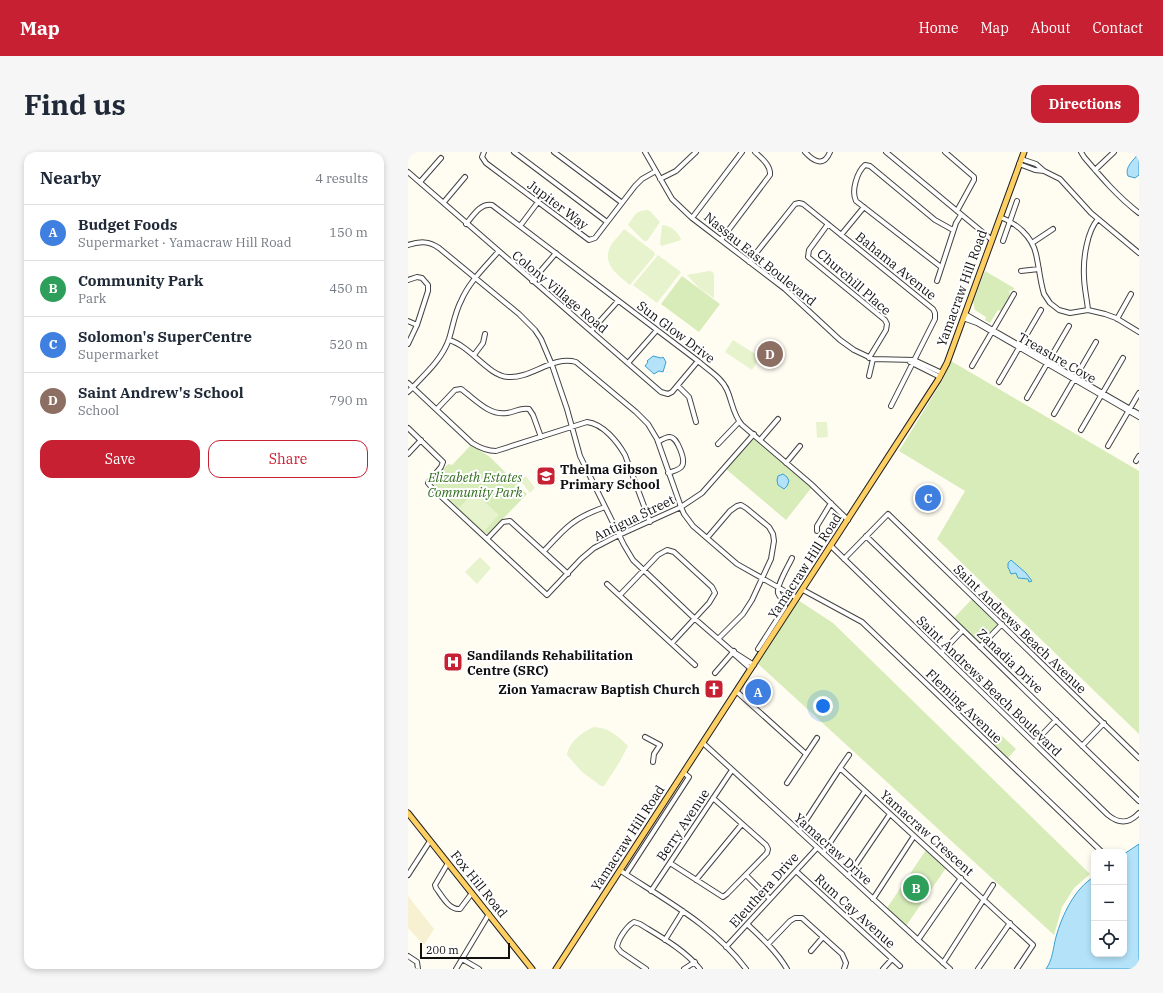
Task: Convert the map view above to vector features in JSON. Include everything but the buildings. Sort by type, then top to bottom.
[{"type":"main road","name":"Yamacraw Hill Road","points":[[556,969],[621,871],[941,375],[1024,152]]},
{"type":"main road","name":"Fox Hill Road","points":[[408,812],[532,969]]},
{"type":"street","name":"Jupiter Way","points":[[484,152],[482,157],[483,160],[589,240],[595,238],[622,202],[642,179],[656,171]]},
{"type":"street","points":[[514,152],[607,222]]},
{"type":"street","points":[[554,152],[622,202]]},
{"type":"street","name":"Nassau East Boulevard","points":[[645,152],[672,199],[692,218],[785,289],[840,340],[854,350],[871,358],[913,361],[941,375]]},
{"type":"street","points":[[660,179],[676,171],[696,152]]},
{"type":"street","points":[[692,218],[742,152]]},
{"type":"street","points":[[721,240],[770,175],[771,171],[769,167],[755,152]]},
{"type":"street","points":[[805,152],[814,160],[822,162],[828,158],[830,152]]},
{"type":"street","points":[[886,152],[992,240]]},
{"type":"street","points":[[945,152],[974,177],[974,180],[957,211]]},
{"type":"street","points":[[1081,152],[1095,170],[1127,204],[1139,213]]},
{"type":"street","points":[[1095,170],[1114,152]]},
{"type":"street","points":[[420,182],[441,158]]},
{"type":"street","points":[[1020,162],[1036,164],[1044,171],[1060,180],[1098,219],[1139,254]]},
{"type":"street","points":[[941,268],[856,201],[854,191],[862,168],[865,165],[870,166],[935,220],[954,230]]},
{"type":"street","name":"Colony Village Road","points":[[408,172],[444,202],[498,252],[663,393],[670,393],[678,386]]},
{"type":"street","points":[[444,202],[465,177]]},
{"type":"street","points":[[1003,241],[1017,201]]},
{"type":"street","points":[[520,226],[538,202]]},
{"type":"street","name":"Bahama Avenue","points":[[749,262],[795,204],[799,202],[930,305],[935,311],[935,319],[891,406]]},
{"type":"street","name":"Sun Glow Drive","points":[[466,224],[480,208],[488,204],[492,205],[698,361],[724,383],[739,422]]},
{"type":"street","points":[[841,235],[864,208]]},
{"type":"street","points":[[937,281],[956,223],[961,214]]},
{"type":"street","points":[[1000,217],[1020,229],[1032,243],[1036,253],[1044,294],[1046,299],[1054,307],[1070,313],[1088,310],[1105,314],[1139,332]]},
{"type":"street","points":[[1088,310],[1084,276],[1085,255],[1092,228],[1098,219]]},
{"type":"street","name":"Churchill Place","points":[[828,224],[809,250],[808,257],[885,320],[887,324],[886,330],[871,358],[869,376]]},
{"type":"street","points":[[1032,243],[1053,229]]},
{"type":"street","points":[[408,245],[423,242],[433,244],[519,314],[535,330],[552,365],[580,456],[630,555],[643,570],[694,618],[752,667]]},
{"type":"street","points":[[408,392],[437,361],[449,340],[460,302],[465,293],[498,252]]},
{"type":"street","points":[[532,281],[556,253]]},
{"type":"street","points":[[1020,271],[1039,269]]},
{"type":"street","points":[[408,280],[417,277],[422,278],[428,286],[428,291],[417,325],[408,344]]},
{"type":"street","points":[[972,366],[1014,294]]},
{"type":"street","points":[[1117,319],[1132,294]]},
{"type":"street","points":[[591,331],[618,300]]},
{"type":"street","points":[[999,382],[1041,310]]},
{"type":"street","name":"Treasure Cove","points":[[964,316],[993,330],[1139,417]]},
{"type":"street","points":[[408,321],[417,325]]},
{"type":"street","points":[[1027,398],[1069,326]]},
{"type":"street","points":[[628,363],[657,330]]},
{"type":"street","points":[[474,355],[483,343],[485,334]]},
{"type":"street","points":[[449,340],[460,344],[493,371],[508,377],[523,375],[566,361],[576,362],[636,412],[648,424],[658,442],[684,514],[693,526],[737,564],[797,598]]},
{"type":"street","points":[[1054,414],[1096,342]]},
{"type":"street","points":[[1081,430],[1123,358]]},
{"type":"street","points":[[696,422],[688,397],[678,386],[698,361]]},
{"type":"street","points":[[408,383],[472,443],[490,451],[496,451],[571,426],[587,422],[595,423],[619,445],[625,455],[650,522]]},
{"type":"street","points":[[436,409],[455,390],[461,389],[485,407],[495,412],[508,413],[524,408],[529,409],[533,415],[540,437]]},
{"type":"street","points":[[1108,446],[1139,393]]},
{"type":"street","name":"Treasure Cove","points":[[1129,410],[1139,414]]},
{"type":"street","points":[[760,440],[778,419]]},
{"type":"street","points":[[718,444],[739,422],[786,462],[848,520]]},
{"type":"street","points":[[408,428],[443,462],[428,483],[487,539],[503,522],[510,521],[568,574]]},
{"type":"street","name":"Antigua Street","points":[[487,539],[548,595],[587,553],[619,535],[681,507],[702,493],[754,434]]},
{"type":"street","points":[[658,442],[669,437],[673,438],[677,442],[684,460],[682,467],[668,473]]},
{"type":"street","points":[[408,454],[421,440]]},
{"type":"street","points":[[786,462],[800,446]]},
{"type":"street","points":[[1136,462],[1139,456]]},
{"type":"street","points":[[817,531],[817,526],[831,503]]},
{"type":"street","points":[[707,538],[735,507],[741,505],[769,527],[774,537],[772,552],[752,600],[743,614],[718,639]]},
{"type":"street","points":[[544,552],[571,523],[592,511],[605,507]]},
{"type":"street","name":"Saint Andrews Beach Avenue","points":[[866,536],[888,514],[1139,758]]},
{"type":"street","points":[[844,559],[866,536]]},
{"type":"street","name":"Zanadia Drive","points":[[866,536],[1139,801]]},
{"type":"street","name":"Saint Andrews Beach Boulevard","points":[[831,546],[1111,817],[1119,821],[1126,822],[1131,821],[1139,813]]},
{"type":"street","points":[[620,595],[643,570],[661,553],[667,550],[672,551],[712,587],[714,590],[714,595],[672,643]]},
{"type":"street","points":[[758,649],[785,607],[786,604],[779,594],[778,588],[792,558]]},
{"type":"street","points":[[607,584],[695,665]]},
{"type":"street","name":"Fleming Avenue","points":[[802,590],[862,622],[1099,849]]},
{"type":"street","points":[[980,647],[1002,624]]},
{"type":"street","points":[[941,653],[963,630]]},
{"type":"street","points":[[715,673],[733,651]]},
{"type":"street","points":[[736,691],[806,754]]},
{"type":"street","points":[[1034,743],[1056,720]]},
{"type":"street","points":[[1082,746],[1104,723]]},
{"type":"street","points":[[645,737],[660,745],[654,754],[653,762]]},
{"type":"street","points":[[787,783],[817,738]]},
{"type":"street","name":"Yamacraw Drive","points":[[703,743],[950,969]]},
{"type":"street","points":[[799,831],[849,756]]},
{"type":"street","name":"Yamacraw Crescent","points":[[840,768],[1033,945],[1017,969]]},
{"type":"street","name":"Berry Avenue","points":[[651,891],[732,770]]},
{"type":"street","points":[[626,874],[689,777],[684,773]]},
{"type":"street","points":[[823,853],[865,791]]},
{"type":"street","points":[[670,863],[723,897],[767,853],[768,850],[766,845],[713,798]]},
{"type":"street","points":[[658,812],[664,816]]},
{"type":"street","points":[[848,876],[890,814]]},
{"type":"street","points":[[696,880],[742,824]]},
{"type":"street","points":[[873,899],[914,836]]},
{"type":"street","points":[[408,876],[430,841]]},
{"type":"street","name":"Eleuthera Drive","points":[[726,947],[817,848]]},
{"type":"street","points":[[448,863],[435,885],[447,903],[456,909],[460,909],[472,893]]},
{"type":"street","points":[[621,871],[683,911],[708,930],[726,947],[744,968]]},
{"type":"street","name":"Rum Cay Avenue","points":[[796,871],[900,966]]},
{"type":"street","points":[[746,875],[770,899]]},
{"type":"street","points":[[918,940],[961,878]]},
{"type":"street","points":[[943,963],[993,885]]},
{"type":"street","points":[[665,940],[683,911]]},
{"type":"street","points":[[456,969],[489,914]]},
{"type":"street","points":[[768,944],[790,921],[795,918],[802,918],[842,954],[846,963],[844,969]]},
{"type":"street","points":[[646,969],[619,950],[618,944],[622,936],[629,925],[635,922],[665,940],[695,962],[700,969]]},
{"type":"street","points":[[747,924],[768,944],[787,969]]},
{"type":"street","points":[[978,969],[1010,924]]},
{"type":"street","points":[[811,950],[824,937]]},
{"type":"street","points":[[408,956],[417,962],[418,969]]},
{"type":"street","points":[[462,959],[479,969]]},
{"type":"street","points":[[883,969],[892,959]]},
{"type":"street","points":[[684,969],[695,962]]},
{"type":"shaded area","points":[[408,896],[434,929],[424,945],[408,928]]},
{"type":"green space","points":[[647,210],[650,211],[660,222],[647,241],[644,241],[628,225],[634,216]]},
{"type":"green space","points":[[662,225],[668,226],[674,230],[681,240],[662,246],[660,244]]},
{"type":"green space","points":[[624,229],[654,252],[655,255],[630,285],[612,269],[608,259],[610,247]]},
{"type":"green space","points":[[658,255],[681,272],[657,303],[633,285]]},
{"type":"green space","points":[[709,271],[713,272],[714,276],[714,298],[699,288],[687,275]]},
{"type":"green space","points":[[985,271],[1014,288],[1013,290],[1009,291],[1010,295],[1001,311],[998,310],[990,323],[985,320],[986,317],[975,310],[973,302]]},
{"type":"green space","points":[[682,276],[720,304],[699,332],[661,304]]},
{"type":"green space","points":[[733,340],[760,357],[752,370],[725,352]]},
{"type":"green space","points":[[951,361],[1139,471],[1139,734],[937,539],[965,491],[899,451],[942,381]]},
{"type":"green space","points":[[816,422],[827,422],[828,437],[817,438]]},
{"type":"green space","points":[[751,439],[755,439],[812,487],[786,520],[726,469]]},
{"type":"green space","name":"Elizabeth Estates Community Park","points":[[471,445],[490,457],[527,494],[488,534],[483,532],[433,484],[435,479],[448,464],[452,465]]},
{"type":"green space","points":[[526,476],[535,488],[530,493],[520,480]]},
{"type":"green space","points":[[474,492],[499,515],[484,531],[459,508]]},
{"type":"green space","points":[[480,557],[491,568],[477,584],[465,572]]},
{"type":"green space","points":[[972,599],[998,625],[980,644],[954,618]]},
{"type":"green space","points":[[798,600],[833,623],[1090,874],[1074,888],[1062,907],[1054,935],[757,663]]},
{"type":"green space","points":[[594,727],[604,729],[612,733],[628,746],[604,786],[601,786],[582,772],[567,755],[573,742]]},
{"type":"green space","points":[[1001,735],[1016,749],[1007,759],[992,744]]},
{"type":"green space","points":[[926,850],[946,868],[906,926],[887,908]]},
{"type":"water","points":[[1139,153],[1139,175],[1135,178],[1128,176],[1128,167]]},
{"type":"water","points":[[653,356],[663,357],[666,362],[663,372],[659,371],[654,374],[645,366],[648,362],[647,361]]},
{"type":"water","points":[[783,474],[789,481],[784,489],[778,485],[777,480],[778,476]]},
{"type":"water","points":[[1011,560],[1026,573],[1032,581],[1029,582],[1028,579],[1018,578],[1016,573],[1011,574],[1008,568],[1008,563]]},
{"type":"water","points":[[1139,844],[1139,969],[1046,969],[1056,937],[1070,903],[1081,888],[1091,879],[1091,957],[1127,957],[1127,852]]},
{"type":"place","name":"Saint Andrew's School","points":[[770,354]]},
{"type":"place","name":"Thelma Gibson Primary School","points":[[546,476]]},
{"type":"place","name":"Solomon's SuperCentre","points":[[928,498]]},
{"type":"place","name":"Sandilands Rehabilitation Centre (SRC)","points":[[453,662]]},
{"type":"place","name":"Zion Yamacraw Baptish Church","points":[[714,689]]},
{"type":"place","name":"Budget Foods","points":[[758,692]]},
{"type":"place","name":"Community Park","points":[[916,888]]}]
